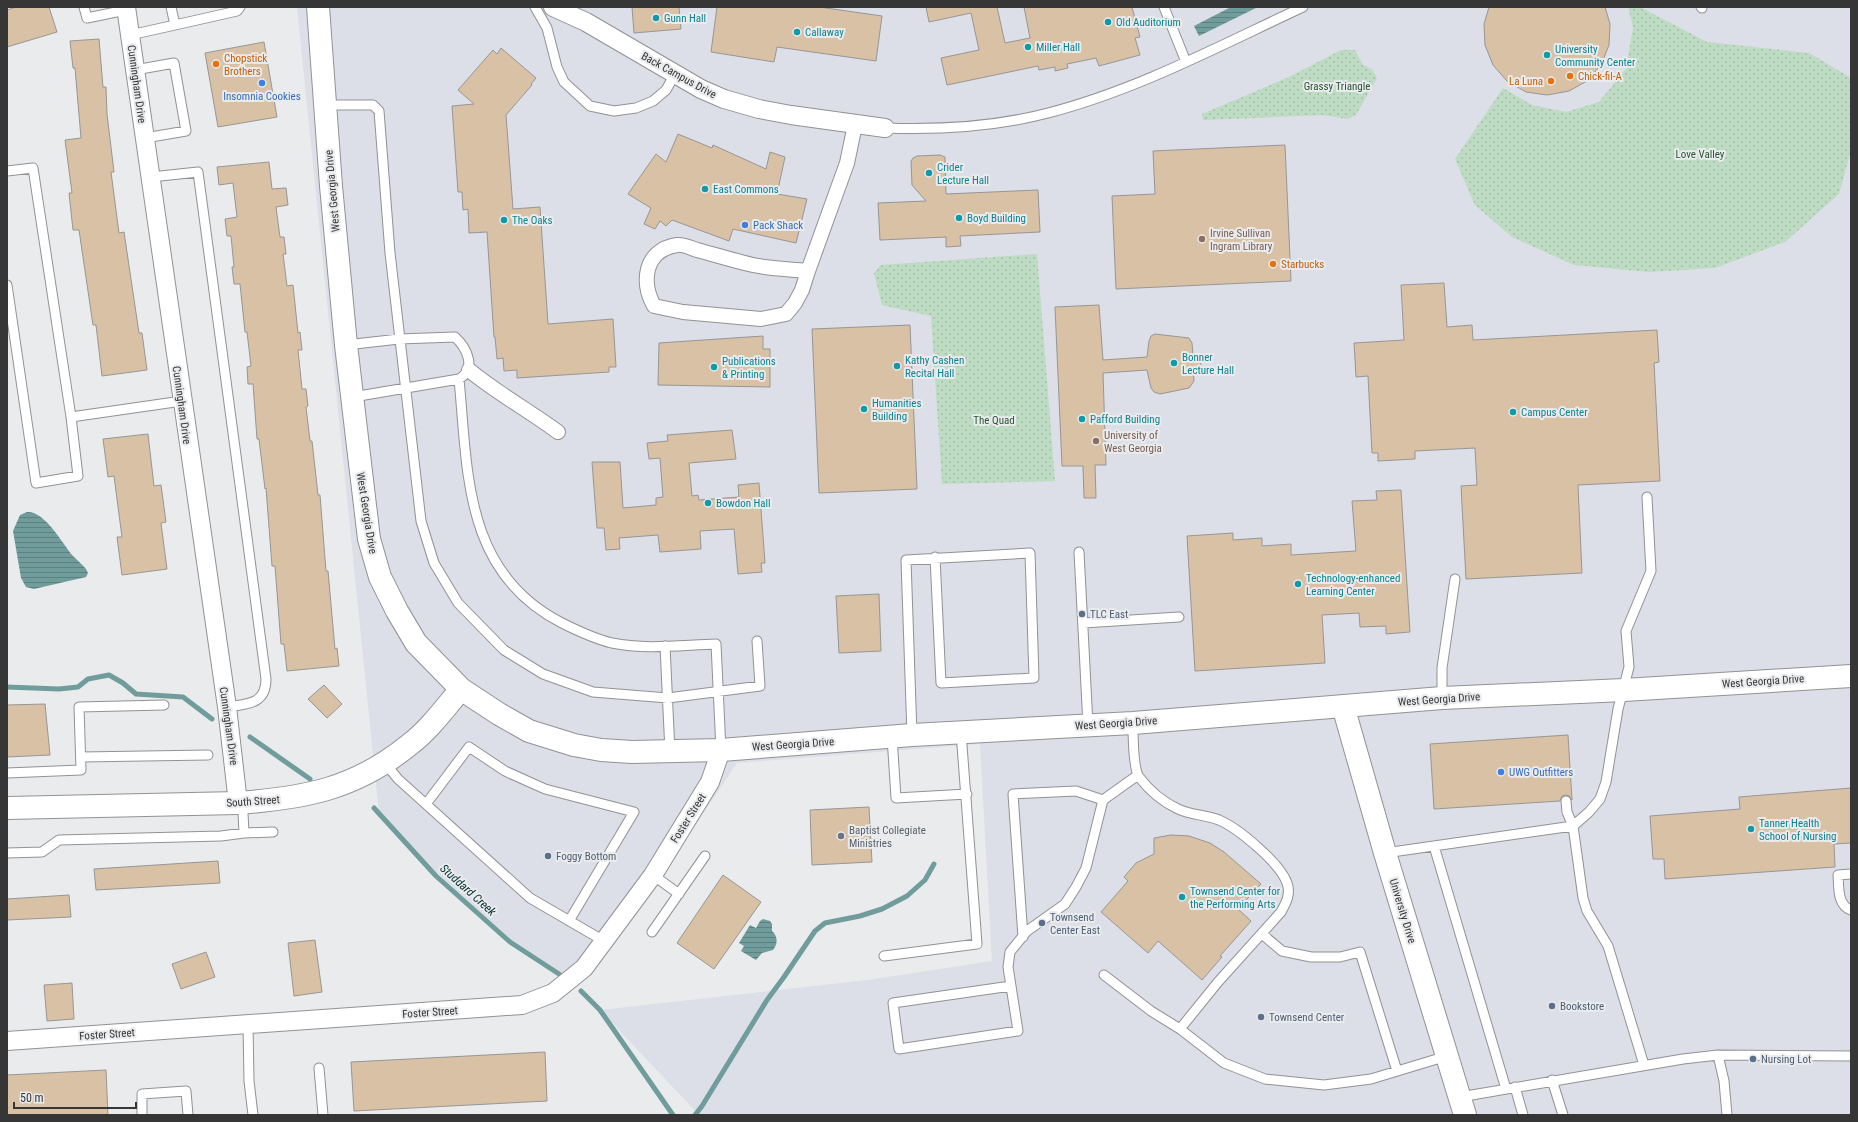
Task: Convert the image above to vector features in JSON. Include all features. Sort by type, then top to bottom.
[{"type":"street","name":"West Georgia Drive","points":[[318,7],[331,186],[346,345],[369,539],[380,577],[397,611],[416,643],[461,689],[499,714],[529,731],[551,739],[601,750],[670,752],[721,750],[961,732],[1133,723],[1442,698],[1624,690],[1851,676]]},
{"type":"street","name":"Back Campus Drive","points":[[553,7],[586,22],[701,89],[740,104],[791,115],[885,128]]},
{"type":"street","name":"Cunningham Drive","points":[[126,9],[227,707],[238,803]]},
{"type":"street","points":[[808,271],[755,266],[679,245],[666,248],[656,256],[649,265],[646,281],[648,294],[654,306],[682,312],[761,319],[786,314],[795,303],[802,290],[847,163],[855,125]]},
{"type":"street","points":[[464,375],[492,388],[530,411],[558,432]]},
{"type":"street","name":"South Street","points":[[7,808],[238,803],[272,800],[321,792],[343,785],[385,763],[410,745],[434,721],[461,689]]},
{"type":"street","name":"University Drive","points":[[1343,706],[1385,853],[1462,1106]]},
{"type":"street","name":"Foster Street","points":[[7,1041],[522,1005],[553,993],[584,968],[652,875],[710,782],[721,750]]},
{"type":"lane","points":[[84,7],[86,18],[126,9]]},
{"type":"lane","points":[[171,7],[175,25]]},
{"type":"lane","points":[[130,35],[237,12],[240,7]]},
{"type":"lane","points":[[535,7],[547,28],[557,67],[564,82],[590,106],[614,112],[636,108],[653,101],[666,90],[675,74]]},
{"type":"lane","points":[[1164,7],[1186,62]]},
{"type":"lane","points":[[885,128],[976,126],[1047,114],[1095,100],[1152,78],[1303,7]]},
{"type":"lane","points":[[135,70],[174,63],[186,131],[145,138]]},
{"type":"lane","points":[[326,105],[373,105],[379,111],[381,119],[390,254],[421,520],[434,563],[458,602],[504,650],[543,674],[593,692],[668,698],[718,693],[760,686],[757,641]]},
{"type":"lane","points":[[7,171],[33,168],[71,417],[78,476],[36,483],[7,285]]},
{"type":"lane","points":[[151,177],[198,172],[266,679],[266,689],[262,696],[251,704],[227,707]]},
{"type":"lane","points":[[346,345],[399,339],[455,337],[463,344],[467,352],[464,375],[469,485],[475,512],[486,544],[508,580],[529,603],[556,620],[585,634],[612,643],[638,646],[716,644],[721,750]]},
{"type":"lane","points":[[353,396],[405,389],[464,375]]},
{"type":"lane","points":[[71,417],[182,402]]},
{"type":"lane","points":[[1385,853],[1573,826],[1589,812],[1600,799],[1604,787],[1618,709],[1624,690],[1628,667],[1626,631],[1651,571],[1647,497]]},
{"type":"lane","points":[[1080,552],[1088,726]]},
{"type":"lane","points":[[935,557],[941,683],[1034,678],[1030,553],[935,557],[906,560],[902,736],[896,798],[967,794]]},
{"type":"lane","points":[[1442,698],[1442,668],[1455,579]]},
{"type":"lane","points":[[1083,623],[1179,617]]},
{"type":"lane","points":[[665,646],[670,752]]},
{"type":"lane","points":[[7,773],[81,770],[79,707],[164,705]]},
{"type":"lane","points":[[1133,723],[1134,752],[1138,775],[1161,800],[1180,810],[1218,820],[1234,828],[1272,861],[1282,874],[1287,884],[1287,902],[1281,912],[1218,982],[1180,1029]]},
{"type":"lane","points":[[884,956],[977,944],[967,794],[961,732]]},
{"type":"lane","points":[[426,804],[469,746],[506,771],[545,789],[634,812],[569,921]]},
{"type":"lane","points":[[81,757],[208,755]]},
{"type":"lane","points":[[385,763],[398,779],[530,898],[604,941]]},
{"type":"lane","points":[[1011,986],[893,1003],[899,1049],[1018,1031],[1011,986],[1008,967],[1010,952],[1027,931],[1066,904],[1086,868],[1103,800],[1138,775]]},
{"type":"lane","points":[[1023,937],[1013,794],[1076,791],[1103,800]]},
{"type":"lane","points":[[1566,800],[1567,812],[1573,826],[1585,905],[1608,946],[1644,1065]]},
{"type":"lane","points":[[238,803],[243,813],[244,833]]},
{"type":"lane","points":[[7,853],[42,852],[59,840],[221,836],[244,833],[273,832]]},
{"type":"lane","points":[[1434,846],[1511,1088],[1523,1115]]},
{"type":"lane","points":[[652,932],[705,856]]},
{"type":"lane","points":[[1851,874],[1838,875],[1842,903],[1851,910]]},
{"type":"lane","points":[[652,875],[679,894]]},
{"type":"lane","points":[[1262,934],[1282,951],[1311,957],[1340,957],[1360,952],[1397,1071]]},
{"type":"lane","points":[[1104,975],[1151,1011],[1180,1029],[1224,1063],[1265,1079],[1324,1085],[1371,1079],[1447,1056]]},
{"type":"lane","points":[[248,1025],[249,1081],[253,1115]]},
{"type":"lane","points":[[1718,1055],[1724,1081],[1727,1115]]},
{"type":"lane","points":[[1462,1106],[1511,1088],[1683,1059],[1718,1055],[1851,1056]]},
{"type":"lane","points":[[319,1068],[323,1115]]},
{"type":"lane","points":[[1552,1080],[1563,1115]]},
{"type":"lane","points":[[142,1115],[142,1094],[186,1091],[188,1115]]},
{"type":"shaded area","name":"University of West Georgia","points":[[297,7],[1851,7],[1851,1115],[699,1115],[600,1010],[868,980],[992,961],[980,744],[737,763],[643,903],[579,985],[568,981],[530,956],[470,906],[379,813]]},
{"type":"green space","name":"Love Valley","points":[[1628,7],[1640,7],[1707,42],[1809,53],[1851,78],[1851,150],[1839,194],[1785,242],[1715,268],[1650,272],[1574,265],[1512,237],[1475,205],[1455,159],[1503,88],[1532,105],[1566,112],[1599,102],[1626,69],[1633,27]]},
{"type":"green space","name":"Grassy Triangle","points":[[1341,50],[1355,50],[1363,65],[1372,69],[1377,78],[1356,115],[1347,119],[1323,115],[1203,120],[1202,114],[1289,77]]},
{"type":"green space","name":"The Quad","points":[[1037,254],[1055,481],[942,484],[931,316],[882,305],[874,273],[881,265]]},
{"type":"water","points":[[1231,7],[1258,7],[1199,36],[1194,26]]},
{"type":"water","points":[[27,512],[34,513],[47,522],[73,556],[86,569],[88,573],[86,577],[34,589],[26,587],[21,578],[13,531],[20,515]]},
{"type":"water","points":[[763,919],[770,921],[772,924],[772,931],[776,938],[776,943],[773,950],[762,953],[756,960],[741,951],[744,946],[739,943],[750,925],[756,928]]},
{"type":"building","points":[[16,7],[49,7],[57,32],[7,47],[7,10]]},
{"type":"building","name":"Gunn Hall","points":[[632,7],[679,7],[681,29],[634,33]]},
{"type":"building","name":"Callaway","points":[[717,7],[819,7],[882,16],[876,61],[777,47],[774,62],[711,52]]},
{"type":"building","name":"Miller Hall","points":[[926,7],[997,7],[1005,43],[1030,38],[1024,7],[1132,7],[1140,37],[1135,38],[1140,55],[1099,66],[1096,58],[1067,64],[1068,68],[1055,71],[1055,67],[1039,70],[1038,66],[947,85],[941,58],[979,50],[971,13],[929,22]]},
{"type":"building","name":"University Community Center","points":[[1489,7],[1605,7],[1610,24],[1609,45],[1601,65],[1587,81],[1569,91],[1547,95],[1526,92],[1507,81],[1493,65],[1485,45],[1484,24]]},
{"type":"building","points":[[99,39],[103,87],[106,87],[107,114],[114,172],[111,172],[119,233],[124,232],[139,333],[142,333],[147,370],[102,376],[96,325],[93,325],[79,230],[73,230],[69,193],[72,193],[65,140],[81,138],[75,68],[73,68],[70,41]]},
{"type":"building","points":[[264,42],[277,117],[218,127],[205,53]]},
{"type":"building","name":"The Oaks","points":[[501,48],[536,78],[531,84],[532,85],[506,115],[513,209],[540,207],[548,324],[613,319],[616,367],[609,367],[609,372],[517,378],[517,370],[504,371],[503,358],[497,359],[494,337],[487,232],[469,233],[468,209],[463,210],[462,192],[458,192],[452,106],[474,104],[458,90],[493,50],[497,54]]},
{"type":"building","name":"East Commons","points":[[678,134],[712,148],[713,145],[766,169],[770,152],[785,157],[777,194],[807,199],[796,243],[733,229],[729,241],[672,220],[666,226],[660,221],[655,229],[644,224],[651,208],[628,194],[656,154],[666,162]]},
{"type":"building","name":"Irvine Sullivan Ingram Library","points":[[1285,145],[1291,281],[1116,289],[1112,196],[1155,194],[1153,151]]},
{"type":"building","name":"Boyd Building","points":[[940,155],[945,157],[946,194],[1038,190],[1040,232],[960,236],[961,246],[946,247],[946,237],[880,240],[878,203],[926,201],[912,185],[911,161],[917,156]]},
{"type":"building","points":[[269,162],[272,189],[286,188],[288,205],[276,207],[280,237],[284,237],[286,254],[283,254],[287,286],[293,285],[298,333],[300,332],[302,350],[298,350],[302,389],[306,389],[308,406],[306,407],[310,441],[312,441],[318,495],[320,495],[326,571],[328,571],[335,649],[337,648],[339,666],[287,671],[284,644],[281,644],[275,566],[272,566],[266,488],[265,489],[259,439],[257,439],[253,384],[248,384],[247,367],[251,366],[247,332],[245,332],[240,284],[234,284],[231,236],[227,236],[225,219],[237,217],[233,183],[219,185],[217,167]]},
{"type":"building","name":"Campus Center","points":[[1444,283],[1447,327],[1472,325],[1473,340],[1657,330],[1659,362],[1654,363],[1660,481],[1578,485],[1582,573],[1466,579],[1461,486],[1477,485],[1475,448],[1415,451],[1415,459],[1378,461],[1378,453],[1372,453],[1368,376],[1356,377],[1354,343],[1404,340],[1401,285]]},
{"type":"building","name":"Pafford Building","points":[[1099,305],[1103,360],[1147,357],[1149,341],[1151,336],[1155,334],[1189,338],[1192,343],[1193,355],[1200,355],[1201,368],[1193,369],[1194,381],[1189,388],[1160,394],[1154,392],[1151,388],[1147,370],[1103,373],[1106,465],[1095,465],[1096,498],[1084,498],[1083,466],[1062,466],[1055,307]]},
{"type":"building","name":"Humanities Building","points":[[910,325],[917,489],[819,493],[812,329]]},
{"type":"building","name":"Publications & Printing","points":[[763,336],[763,349],[770,349],[770,387],[658,385],[659,343]]},
{"type":"building","name":"Bowdon Hall","points":[[732,430],[736,459],[689,463],[692,496],[698,495],[699,500],[739,497],[738,485],[759,483],[765,563],[761,563],[762,572],[738,574],[734,529],[700,531],[701,549],[660,552],[658,535],[619,538],[620,549],[606,550],[604,528],[597,528],[592,462],[620,462],[623,508],[656,505],[656,498],[663,497],[660,458],[649,459],[647,443],[668,441],[667,435]]},
{"type":"building","points":[[148,434],[154,486],[161,485],[166,522],[161,523],[167,569],[122,575],[117,537],[122,537],[114,476],[108,477],[103,439]]},
{"type":"building","name":"Technology-enhanced Learning Center","points":[[1401,490],[1410,632],[1386,634],[1386,626],[1360,627],[1359,613],[1322,615],[1325,663],[1195,671],[1187,536],[1233,533],[1233,540],[1262,538],[1262,546],[1291,544],[1291,555],[1356,551],[1352,501],[1377,500],[1376,491]]},
{"type":"building","points":[[879,594],[881,651],[839,653],[836,596]]},
{"type":"building","points":[[324,685],[342,704],[327,718],[308,699]]},
{"type":"building","points":[[45,704],[50,755],[7,757],[7,705]]},
{"type":"building","name":"UWG Outfitters","points":[[1568,735],[1572,800],[1566,795],[1562,796],[1560,801],[1434,809],[1430,744]]},
{"type":"building","name":"Tanner Health School of Nursing","points":[[1851,788],[1851,843],[1834,844],[1835,867],[1665,879],[1664,859],[1653,859],[1650,816],[1740,809],[1739,797]]},
{"type":"building","name":"Baptist Collegiate Ministries","points":[[869,807],[872,862],[812,865],[810,810]]},
{"type":"building","name":"Townsend Center for the Performing Arts","points":[[1171,835],[1189,836],[1210,843],[1224,852],[1261,884],[1238,909],[1251,921],[1220,956],[1222,957],[1202,980],[1158,941],[1148,953],[1101,912],[1128,881],[1124,877],[1136,863],[1154,854],[1154,838]]},
{"type":"building","points":[[218,861],[220,883],[96,890],[94,869]]},
{"type":"building","points":[[723,875],[761,902],[714,969],[677,943]]},
{"type":"building","points":[[69,895],[71,917],[7,920],[7,899]]},
{"type":"building","points":[[315,940],[322,992],[294,996],[288,943]]},
{"type":"building","points":[[206,952],[215,977],[181,989],[172,964]]},
{"type":"building","points":[[72,983],[74,1019],[47,1021],[44,985]]},
{"type":"building","points":[[545,1052],[547,1101],[354,1111],[351,1062]]},
{"type":"building","points":[[106,1070],[108,1115],[7,1115],[7,1075]]},
{"type":"waterway","name":"Studdard Creek","points":[[7,687],[59,689],[78,687],[88,679],[109,675],[123,683],[136,694],[183,697],[212,719]]},
{"type":"waterway","name":"Studdard Creek","points":[[250,737],[310,779]]},
{"type":"waterway","name":"Studdard Creek","points":[[374,808],[436,876],[510,942],[559,974]]},
{"type":"waterway","points":[[695,1115],[767,1000],[815,931],[825,923],[860,916],[882,909],[907,896],[925,880],[934,864]]},
{"type":"waterway","name":"Studdard Creek","points":[[581,991],[600,1010],[673,1115]]},
{"type":"place","name":"Gunn Hall","points":[[656,18]]},
{"type":"place","name":"Old Auditorium","points":[[1108,22]]},
{"type":"place","name":"Callaway","points":[[797,32]]},
{"type":"place","name":"Miller Hall","points":[[1028,47]]},
{"type":"place","name":"University Community Center","points":[[1547,55]]},
{"type":"place","name":"Chopstick Brothers","points":[[216,64]]},
{"type":"place","name":"Chick-fil-A","points":[[1570,76]]},
{"type":"place","name":"La Luna","points":[[1551,81]]},
{"type":"place","name":"Insomnia Cookies","points":[[262,83]]},
{"type":"place","name":"Crider Lecture Hall","points":[[929,173]]},
{"type":"place","name":"East Commons","points":[[705,189]]},
{"type":"place","name":"Boyd Building","points":[[959,218]]},
{"type":"place","name":"The Oaks","points":[[504,220]]},
{"type":"place","name":"Pack Shack","points":[[745,225]]},
{"type":"place","name":"Irvine Sullivan Ingram Library","points":[[1202,239]]},
{"type":"place","name":"Starbucks","points":[[1273,264]]},
{"type":"place","name":"Bonner Lecture Hall","points":[[1174,363]]},
{"type":"place","name":"Kathy Cashen Recital Hall","points":[[897,366]]},
{"type":"place","name":"Publications & Printing","points":[[714,367]]},
{"type":"place","name":"Humanities Building","points":[[864,409]]},
{"type":"place","name":"Campus Center","points":[[1513,412]]},
{"type":"place","name":"Pafford Building","points":[[1082,419]]},
{"type":"place","name":"University of West Georgia","points":[[1096,441]]},
{"type":"place","name":"Bowdon Hall","points":[[708,503]]},
{"type":"place","name":"Technology-enhanced Learning Center","points":[[1298,584]]},
{"type":"place","name":"TLC East","points":[[1082,614]]},
{"type":"place","name":"UWG Outfitters","points":[[1501,772]]},
{"type":"place","name":"Tanner Health School of Nursing","points":[[1751,829]]},
{"type":"place","name":"Baptist Collegiate Ministries","points":[[841,836]]},
{"type":"place","name":"Foggy Bottom","points":[[548,856]]},
{"type":"place","name":"Townsend Center for the Performing Arts","points":[[1182,897]]},
{"type":"place","name":"Townsend Center East","points":[[1042,923]]},
{"type":"place","name":"Bookstore","points":[[1552,1006]]},
{"type":"place","name":"Townsend Center","points":[[1261,1017]]},
{"type":"place","name":"Nursing Lot","points":[[1753,1059]]}]
